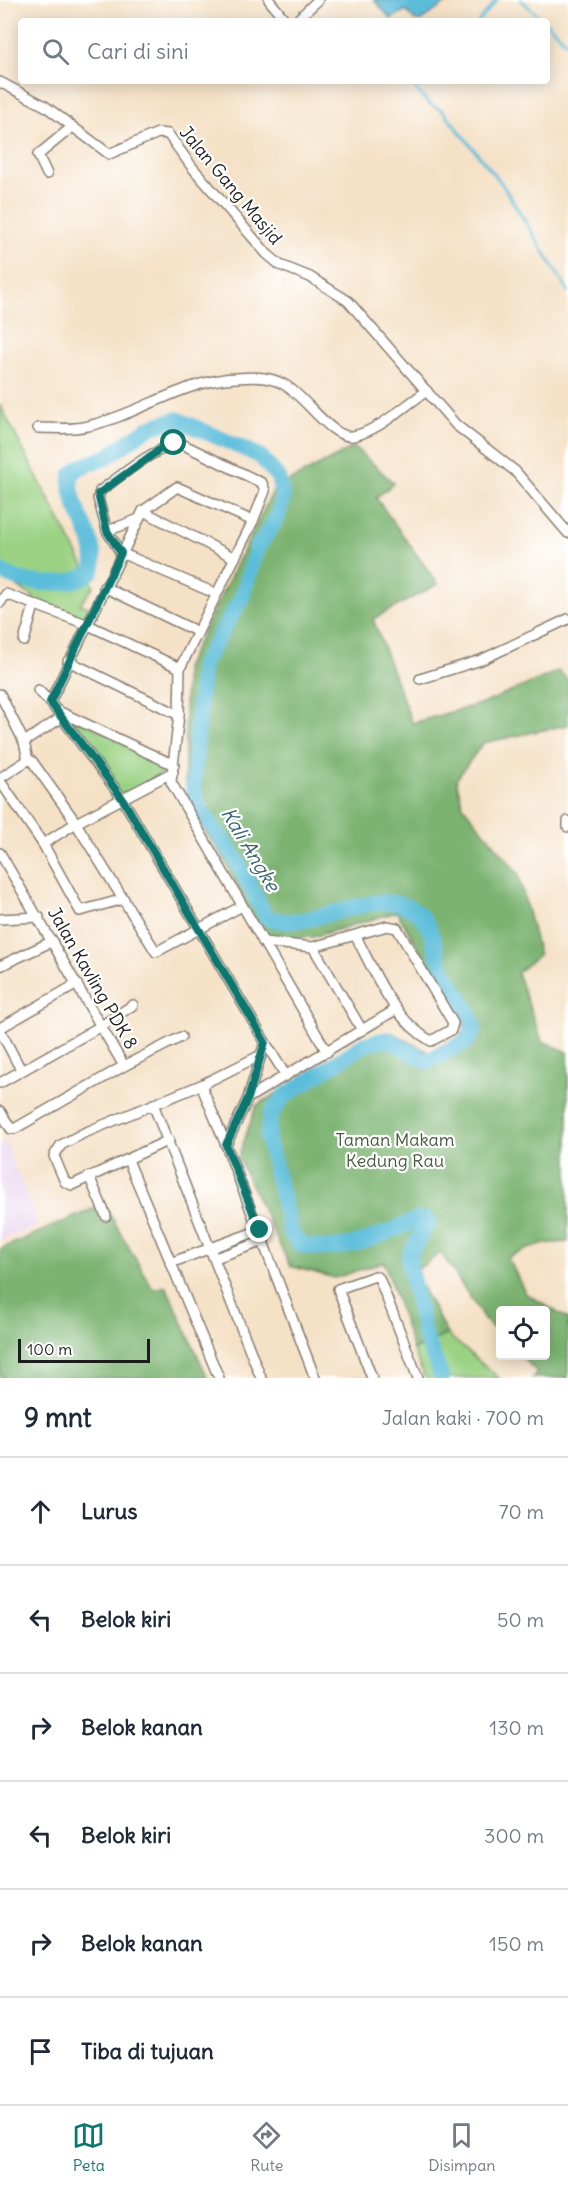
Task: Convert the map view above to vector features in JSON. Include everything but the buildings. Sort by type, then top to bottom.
[{"type":"street","points":[[269,0],[284,18]]},
{"type":"street","points":[[299,18],[318,0]]},
{"type":"street","name":"Jalan Gang Masjid","points":[[2,85],[45,106],[109,154],[158,133],[167,133],[192,167],[267,254],[280,265],[310,277],[342,295],[456,425],[515,471],[568,533]]},
{"type":"street","points":[[47,174],[38,158],[39,153],[72,127]]},
{"type":"street","points":[[38,428],[91,426],[201,385],[232,378],[258,377],[283,383],[299,393],[333,430],[343,436],[351,436],[375,426],[427,391]]},
{"type":"street","points":[[217,594],[121,553],[107,531],[98,498],[100,491],[159,450],[174,443],[184,445],[262,483],[265,494],[235,558],[217,594],[180,668],[179,715],[172,786],[327,1052]]},
{"type":"street","points":[[107,531],[141,515],[177,487],[253,521]]},
{"type":"street","points":[[52,706],[68,661],[141,515]]},
{"type":"street","points":[[141,515],[235,558]]},
{"type":"street","points":[[105,587],[198,632]]},
{"type":"street","points":[[0,603],[6,594],[86,624],[180,668]]},
{"type":"street","points":[[24,641],[34,606]]},
{"type":"street","points":[[420,679],[481,660],[568,619]]},
{"type":"street","points":[[481,660],[486,670]]},
{"type":"street","points":[[68,661],[179,715]]},
{"type":"street","points":[[38,690],[122,798],[198,931],[286,1076]]},
{"type":"street","points":[[0,694],[24,742],[28,760]]},
{"type":"street","points":[[52,706],[173,769]]},
{"type":"street","points":[[24,742],[61,718]]},
{"type":"street","points":[[28,760],[0,779],[43,844],[80,911],[124,899]]},
{"type":"street","points":[[28,760],[32,761],[76,823],[157,952],[242,906]]},
{"type":"street","points":[[43,844],[173,769]]},
{"type":"street","points":[[568,820],[568,827]]},
{"type":"street","name":"Jalan Kavling PDK 8","points":[[0,853],[124,1066],[181,1037]]},
{"type":"street","points":[[0,919],[39,917]]},
{"type":"street","points":[[263,942],[314,947],[355,935],[387,926],[397,928],[453,1026],[431,1041],[411,1027],[397,1009],[355,935]]},
{"type":"street","points":[[0,966],[53,941]]},
{"type":"street","points":[[314,947],[362,1030]]},
{"type":"street","points":[[21,1070],[0,1029],[77,984]]},
{"type":"street","points":[[0,1083],[101,1026],[133,1005]]},
{"type":"street","points":[[248,1098],[397,1009]]},
{"type":"street","points":[[226,1145],[248,1098],[265,1042]]},
{"type":"street","points":[[169,1140],[72,1185],[65,1182],[54,1156],[57,1148],[84,1133],[201,1085],[259,1056]]},
{"type":"street","points":[[1,1115],[12,1130],[124,1066]]},
{"type":"street","points":[[201,1085],[260,1230],[315,1378]]},
{"type":"street","points":[[153,1104],[261,1378]]},
{"type":"street","points":[[128,1160],[219,1378]]},
{"type":"street","points":[[90,1176],[106,1216]]},
{"type":"street","points":[[170,1263],[260,1230]]},
{"type":"street","points":[[215,1258],[264,1241]]},
{"type":"street","points":[[372,1378],[338,1289],[375,1276],[379,1278],[418,1378]]},
{"type":"shaded area","points":[[6,1143],[38,1226],[0,1240],[0,1145]]},
{"type":"green space","points":[[0,405],[94,586],[80,604],[94,609],[84,623],[31,601],[34,597],[0,576]]},
{"type":"green space","name":"Taman Makam Kedung Rau","points":[[354,447],[394,483],[376,498],[438,584],[373,619],[412,723],[487,702],[558,671],[568,679],[568,725],[483,743],[456,780],[463,806],[518,873],[539,955],[517,973],[542,1041],[568,1052],[568,1242],[541,1244],[508,1257],[525,1293],[546,1306],[496,1306],[496,1331],[485,1320],[441,1253],[414,1272],[447,1334],[413,1350],[384,1262],[335,1278],[290,1266],[238,1158],[256,1106],[361,1040],[393,1033],[438,1057],[466,1029],[397,912],[313,937],[262,938],[223,857],[197,820],[185,781],[185,668],[274,489]]},
{"type":"green space","points":[[61,712],[174,765],[122,798]]},
{"type":"green space","points":[[104,1204],[153,1289],[166,1286],[208,1378],[0,1378],[0,1249]]},
{"type":"green space","points":[[550,1308],[568,1319],[568,1378],[532,1378],[537,1372],[525,1360],[550,1360]]},
{"type":"green space","points":[[447,1334],[499,1378],[425,1378],[413,1350]]},
{"type":"water","points":[[374,0],[450,0],[425,18],[413,18],[406,10],[390,18]]},
{"type":"waterway","points":[[482,18],[497,0]]},
{"type":"waterway","points":[[521,0],[541,18]]},
{"type":"waterway","points":[[550,26],[568,44]]},
{"type":"waterway","points":[[412,84],[429,104],[442,110],[502,184],[568,291]]},
{"type":"waterway","name":"Kali Angke","points":[[0,570],[21,579],[46,583],[72,581],[92,571],[94,559],[92,547],[74,500],[71,475],[80,467],[107,457],[148,428],[177,419],[260,456],[278,477],[283,498],[277,518],[257,548],[242,597],[202,665],[193,789],[198,807],[235,857],[266,917],[285,921],[306,919],[373,903],[393,903],[411,908],[429,928],[441,965],[469,1013],[474,1030],[467,1041],[427,1061],[388,1039],[365,1044],[284,1096],[271,1114],[267,1136],[291,1234],[301,1245],[316,1248],[346,1246],[376,1237],[418,1219],[427,1220],[428,1223],[410,1253],[409,1264],[424,1334],[442,1378]]},
{"type":"route","points":[[174,443],[159,450],[98,494],[107,531],[121,553],[50,702],[122,798],[265,1042],[248,1098],[226,1145],[260,1230]]}]
